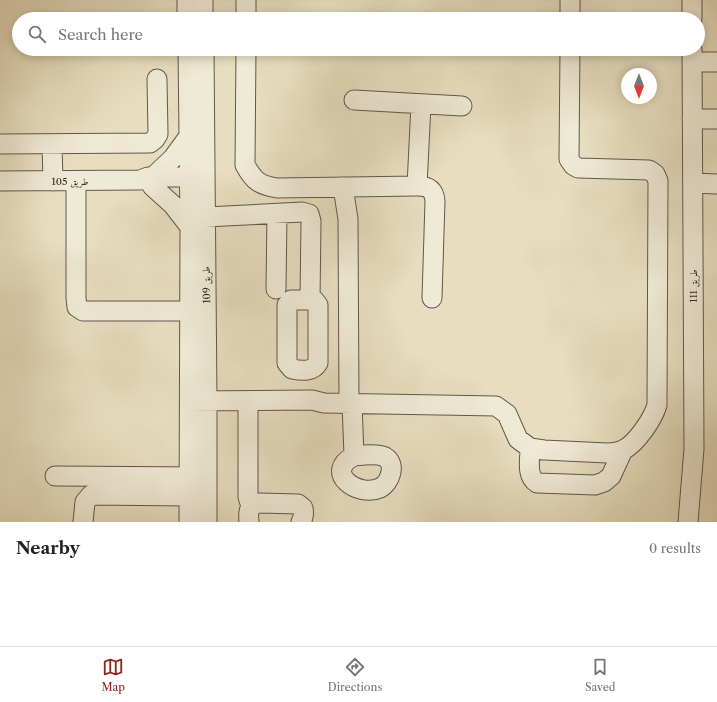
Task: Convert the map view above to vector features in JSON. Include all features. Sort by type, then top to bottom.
[{"type":"street","points":[[187,0],[188,12]]},
{"type":"street","points":[[203,0],[203,12]]},
{"type":"street","points":[[246,0],[246,12]]},
{"type":"street","points":[[570,0],[570,12]]},
{"type":"street","points":[[692,0],[692,12]]},
{"type":"street","name":"طريق 109","points":[[188,56],[189,136],[197,181],[206,217],[198,401],[198,477],[207,522]]},
{"type":"street","name":"طريق 109","points":[[198,401],[190,311],[190,227],[197,181],[204,56]]},
{"type":"street","points":[[246,56],[245,165],[252,177],[263,185],[277,188],[425,186],[431,189],[434,195],[432,298]]},
{"type":"street","points":[[250,514],[243,404],[244,393],[248,391],[307,389],[318,393],[324,403],[496,406],[507,414],[518,439],[530,448],[544,450],[607,453],[616,452],[630,446],[651,420],[657,405],[658,181],[655,174],[649,170],[578,168],[573,165],[570,159],[570,56]]},
{"type":"street","name":"طريق 111","points":[[688,522],[694,449],[692,56]]},
{"type":"street","points":[[696,56],[717,62]]},
{"type":"street","points":[[0,144],[150,143],[158,134],[157,79]]},
{"type":"street","points":[[354,100],[462,106]]},
{"type":"street","points":[[417,186],[421,104]]},
{"type":"street","points":[[692,119],[717,119]]},
{"type":"street","points":[[189,136],[173,158],[148,181],[172,205],[190,227]]},
{"type":"street","points":[[52,144],[53,181]]},
{"type":"street","name":"طريق 105","points":[[0,181],[197,181]]},
{"type":"street","points":[[76,181],[77,307],[83,311],[190,311]]},
{"type":"street","points":[[693,183],[717,184]]},
{"type":"street","points":[[343,187],[348,220],[351,403],[354,456]]},
{"type":"street","points":[[206,217],[306,212],[310,217],[310,300]]},
{"type":"street","points":[[276,289],[277,214]]},
{"type":"street","points":[[198,401],[243,404]]},
{"type":"street","points":[[530,448],[529,474],[532,480],[537,483],[584,485],[594,485],[604,482],[611,476],[623,450]]},
{"type":"street","points":[[694,449],[697,456],[698,522]]},
{"type":"street","points":[[55,476],[198,477]]},
{"type":"street","name":"طريق 109","points":[[189,522],[189,496],[198,477]]},
{"type":"street","points":[[83,522],[85,502],[92,495],[189,496]]},
{"type":"street","points":[[250,514],[255,504],[298,504],[303,508],[304,513],[301,522]]}]
